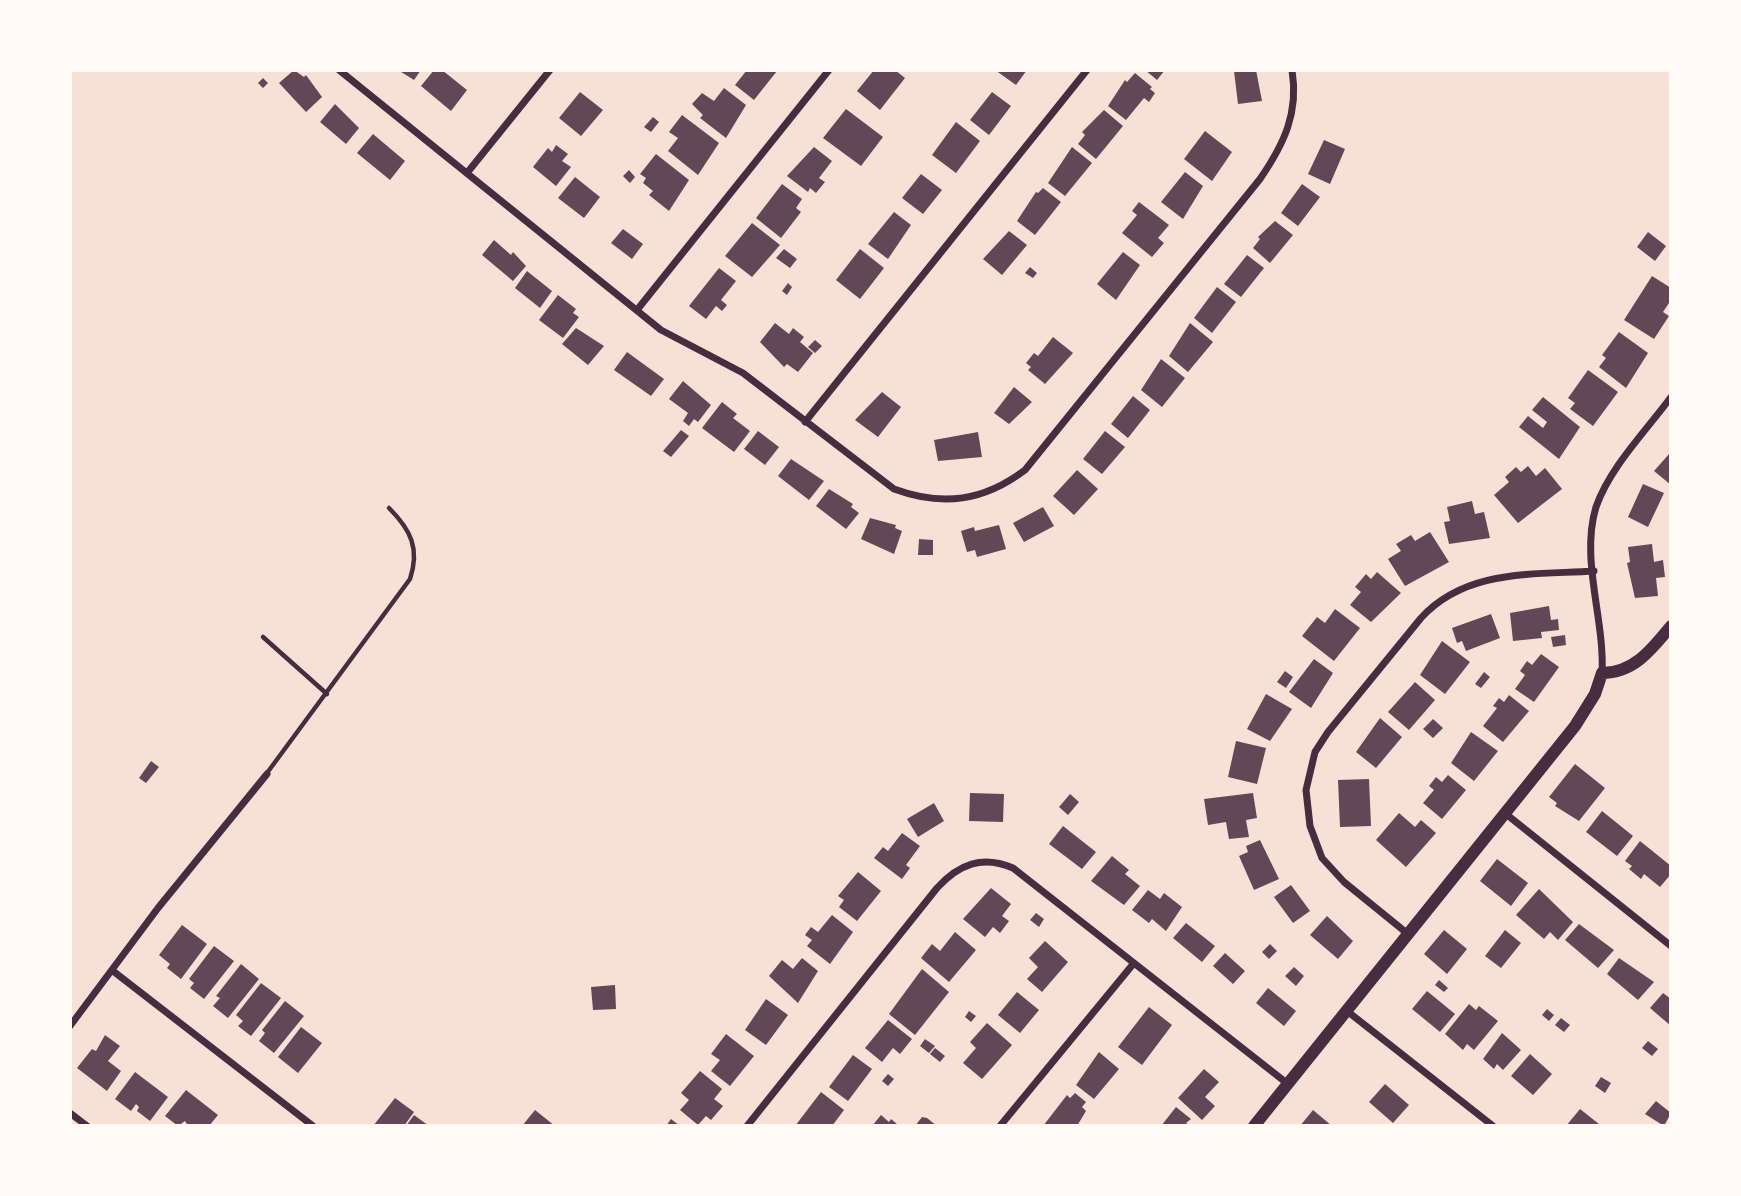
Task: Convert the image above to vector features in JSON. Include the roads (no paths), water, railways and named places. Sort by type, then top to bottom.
[{"type":"street","points":[[339,70],[677,340],[743,373],[875,478],[912,496],[954,500],[975,497],[1007,484],[1038,457],[1260,179],[1281,149],[1293,112],[1292,70]]},
{"type":"street","points":[[467,173],[550,70]]},
{"type":"street","points":[[637,310],[829,70]]},
{"type":"street","points":[[805,422],[1087,70]]},
{"type":"street","points":[[1254,1126],[1506,814],[1575,726],[1595,694],[1602,673],[1603,650],[1592,531],[1604,489],[1671,397]]},
{"type":"street","points":[[1408,934],[1343,882],[1322,858],[1307,809],[1307,782],[1315,752],[1328,732],[1435,603],[1454,591],[1502,577],[1594,571]]},
{"type":"street","points":[[1602,673],[1627,669],[1652,648],[1671,626]]},
{"type":"street","points":[[70,1026],[158,908],[267,774]]},
{"type":"street","points":[[1506,814],[1671,946]]},
{"type":"street","points":[[747,1126],[937,888],[959,868],[972,863],[999,862],[1013,868],[1288,1084]]},
{"type":"street","points":[[1000,1126],[1134,963]]},
{"type":"street","points":[[113,971],[313,1126]]},
{"type":"street","points":[[1347,1010],[1493,1126]]},
{"type":"street","points":[[70,1113],[87,1126]]},
{"type":"lane","points":[[267,774],[410,579],[415,548],[412,536],[389,508]]},
{"type":"lane","points":[[263,637],[327,694]]}]
